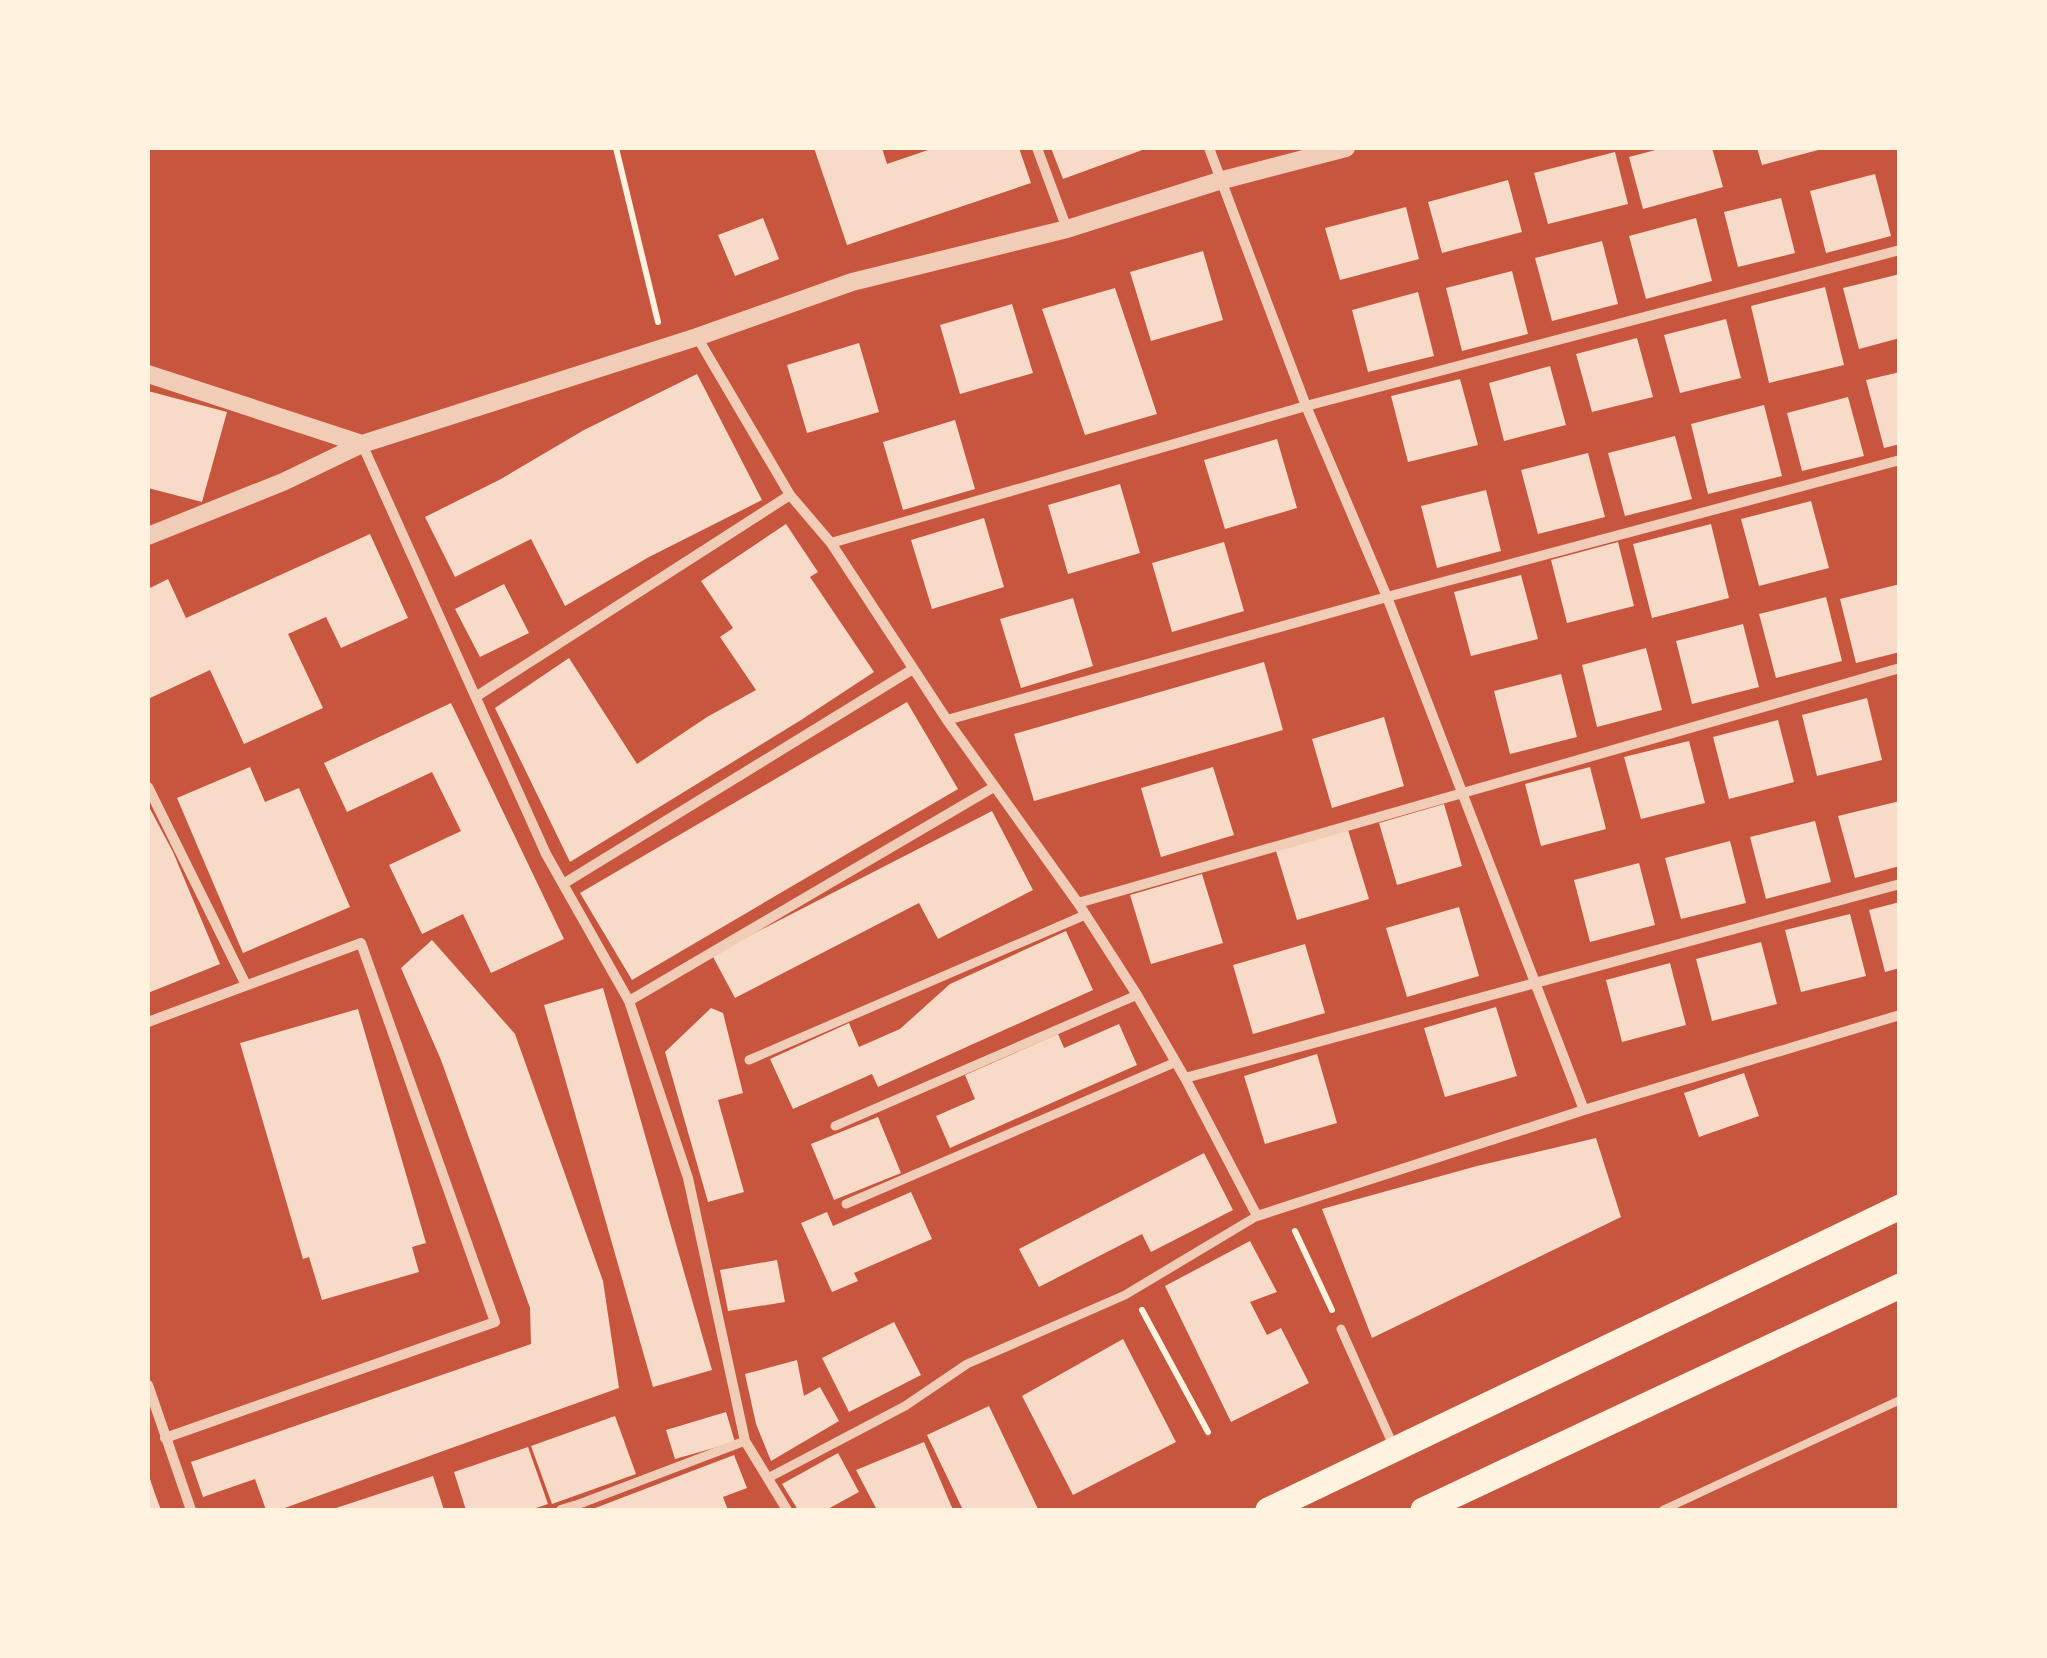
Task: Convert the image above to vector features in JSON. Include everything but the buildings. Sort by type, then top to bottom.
[{"type":"main road","points":[[1268,1510],[1900,1207]]},
{"type":"main road","points":[[1423,1510],[1900,1286]]},
{"type":"street","points":[[1038,148],[1067,229]]},
{"type":"street","points":[[1208,148],[1306,406],[1387,597],[1584,1110]]},
{"type":"street","points":[[148,536],[283,482],[362,444],[664,348],[852,282],[1067,229],[1220,181],[1346,148]]},
{"type":"street","points":[[831,543],[1306,406],[1900,250]]},
{"type":"street","points":[[697,337],[790,495],[831,543],[947,720],[1078,903],[1186,1078],[1258,1216]]},
{"type":"street","points":[[148,374],[362,444],[546,854],[629,1001],[688,1178],[745,1442],[787,1510]]},
{"type":"street","points":[[947,720],[1900,460]]},
{"type":"street","points":[[476,696],[790,495]]},
{"type":"street","points":[[1078,903],[1900,668]]},
{"type":"street","points":[[563,884],[913,670]]},
{"type":"street","points":[[629,1001],[994,786]]},
{"type":"street","points":[[148,788],[246,986]]},
{"type":"street","points":[[1186,1078],[1900,884]]},
{"type":"street","points":[[749,1060],[1085,914]]},
{"type":"street","points":[[148,1022],[361,943],[495,1322],[165,1438]]},
{"type":"street","points":[[835,1126],[1137,996]]},
{"type":"street","points":[[768,1478],[905,1406],[967,1364],[1132,1291],[1258,1216],[1584,1110],[1900,1015]]},
{"type":"street","points":[[846,1204],[1176,1062]]},
{"type":"street","points":[[1340,1329],[1395,1450]]},
{"type":"street","points":[[148,1385],[191,1510]]},
{"type":"street","points":[[561,1510],[745,1442]]},
{"type":"lane","points":[[1663,1510],[1900,1400]]},
{"type":"path","points":[[616,148],[664,348]]},
{"type":"path","points":[[1284,1207],[1340,1329]]},
{"type":"path","points":[[1132,1291],[1208,1432]]}]
